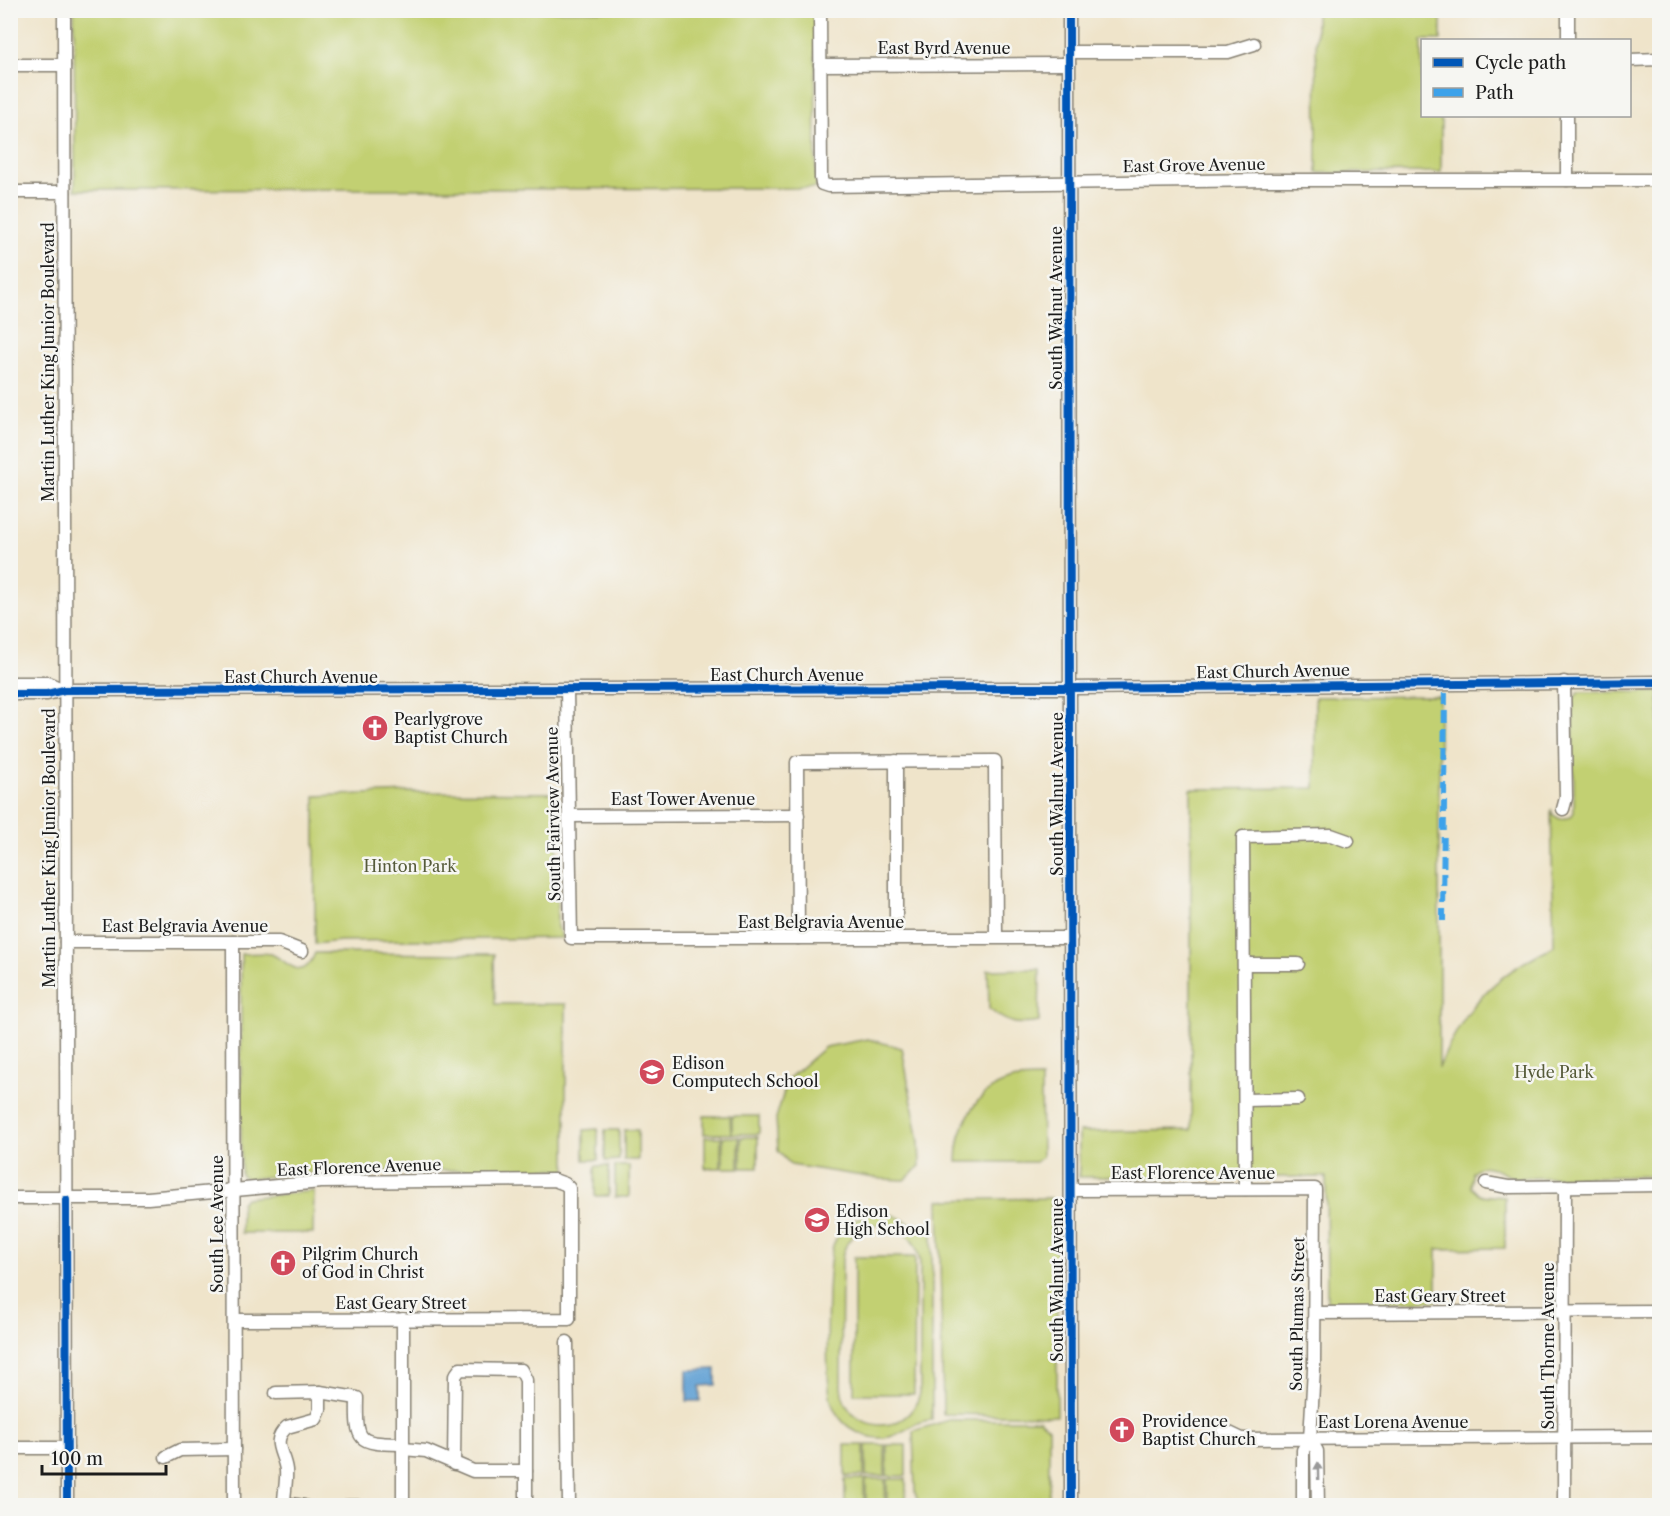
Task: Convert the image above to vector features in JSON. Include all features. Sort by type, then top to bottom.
[{"type":"street","name":"Martin Luther King Junior Boulevard","points":[[64,10],[67,1506]]},
{"type":"street","points":[[820,10],[820,65]]},
{"type":"street","name":"South Walnut Avenue","points":[[1069,10],[1071,1506]]},
{"type":"street","points":[[1568,10],[1568,39]]},
{"type":"street","name":"East Byrd Avenue","points":[[820,65],[1228,52],[1254,44]]},
{"type":"street","points":[[1631,60],[1659,59]]},
{"type":"street","points":[[10,65],[64,64]]},
{"type":"street","name":"East Grove Avenue","points":[[820,65],[822,184],[1269,180],[1659,180]]},
{"type":"street","points":[[1568,117],[1568,180]]},
{"type":"street","points":[[10,192],[64,192]]},
{"type":"street","points":[[1563,808],[1566,798],[1564,682]]},
{"type":"street","name":"East Church Avenue","points":[[10,694],[47,694],[64,690],[1071,688],[1659,682]]},
{"type":"street","name":"East Church Avenue","points":[[10,683],[48,683],[64,690]]},
{"type":"street","name":"South Fairview Avenue","points":[[567,690],[571,938]]},
{"type":"street","points":[[896,761],[896,938]]},
{"type":"street","points":[[798,938],[797,762],[995,761],[996,938]]},
{"type":"street","name":"East Tower Avenue","points":[[569,816],[798,815]]},
{"type":"street","points":[[1245,1189],[1243,837],[1331,835],[1348,841]]},
{"type":"street","name":"East Belgravia Avenue","points":[[571,938],[1071,938]]},
{"type":"street","name":"East Belgravia Avenue","points":[[66,942],[279,942],[302,951]]},
{"type":"street","name":"South Lee Avenue","points":[[233,942],[234,1506]]},
{"type":"street","points":[[1245,964],[1298,964]]},
{"type":"street","points":[[1246,1100],[1298,1099]]},
{"type":"street","name":"East Florence Avenue","points":[[10,1198],[66,1200],[148,1198],[321,1182],[554,1180],[565,1184],[569,1196],[569,1319]]},
{"type":"street","points":[[1486,1183],[1508,1187],[1659,1185]]},
{"type":"street","name":"South Thorne Avenue","points":[[1564,1506],[1565,1186]]},
{"type":"street","name":"East Florence Avenue","points":[[1071,1190],[1315,1189]]},
{"type":"street","name":"South Plumas Street","points":[[1303,1506],[1303,1450],[1310,1439],[1316,1313],[1315,1189]]},
{"type":"street","name":"East Geary Street","points":[[1316,1313],[1659,1311]]},
{"type":"street","points":[[403,1319],[403,1506]]},
{"type":"street","name":"East Geary Street","points":[[234,1320],[569,1319]]},
{"type":"street","points":[[567,1342],[569,1506]]},
{"type":"street","points":[[454,1464],[454,1376],[460,1369],[521,1370],[526,1380],[526,1506]]},
{"type":"street","points":[[304,1506],[284,1503],[286,1469],[277,1447],[278,1440],[287,1426],[316,1419],[320,1410],[320,1392]]},
{"type":"street","points":[[276,1393],[320,1392],[357,1398],[356,1430],[362,1438],[369,1442],[426,1451],[473,1471],[526,1471]]},
{"type":"street","name":"East Lorena Avenue","points":[[1223,1430],[1242,1438],[1659,1437]]},
{"type":"street","name":"South Plumas Street","points":[[1310,1439],[1317,1451],[1318,1506]]},
{"type":"street","points":[[10,1448],[67,1448]]},
{"type":"street","points":[[166,1457],[180,1450],[234,1449]]},
{"type":"street","points":[[347,1506],[358,1506]]},
{"type":"green space","points":[[74,11],[815,11],[816,188],[75,190]]},
{"type":"green space","points":[[1316,11],[1441,11],[1441,39],[1421,39],[1421,117],[1441,117],[1441,172],[1317,173]]},
{"type":"green space","name":"Hyde Park","points":[[1579,692],[1659,692],[1659,1176],[1516,1178],[1488,1167],[1478,1168],[1472,1172],[1471,1187],[1479,1195],[1505,1197],[1505,1248],[1437,1249],[1437,1301],[1327,1302],[1326,1177],[1079,1177],[1079,1132],[1191,1130],[1191,789],[1315,788],[1315,697],[1439,696],[1439,1068],[1459,1027],[1483,995],[1514,969],[1554,946],[1551,809],[1553,815],[1560,819],[1571,817],[1574,812],[1573,699]]},
{"type":"green space","name":"Hinton Park","points":[[410,792],[557,793],[557,927],[563,938],[341,941],[315,944],[315,796]]},
{"type":"green space","points":[[315,953],[494,954],[495,1004],[566,1004],[566,1172],[555,1169],[316,1172],[247,1179],[241,1175],[241,954],[271,954],[299,969],[305,968],[310,963]]},
{"type":"green space","points":[[1040,969],[1039,1022],[1024,1024],[1012,1022],[989,1009],[988,970]]},
{"type":"green space","points":[[868,1039],[902,1048],[919,1142],[920,1166],[905,1180],[882,1179],[791,1165],[778,1151],[776,1118],[788,1079],[825,1047]]},
{"type":"green space","points":[[1041,1078],[1042,1157],[1036,1162],[957,1162],[964,1124],[977,1102],[986,1093],[1009,1081]]},
{"type":"green space","points":[[704,1116],[730,1116],[731,1134],[704,1134]]},
{"type":"green space","points":[[732,1116],[759,1116],[759,1134],[732,1134]]},
{"type":"green space","points":[[598,1129],[598,1160],[584,1160],[584,1130]]},
{"type":"green space","points":[[605,1130],[619,1130],[619,1160],[605,1161]]},
{"type":"green space","points":[[624,1130],[638,1130],[638,1160],[624,1160]]},
{"type":"green space","points":[[705,1137],[721,1137],[721,1168],[705,1168]]},
{"type":"green space","points":[[723,1137],[739,1137],[739,1168],[723,1168]]},
{"type":"green space","points":[[741,1137],[758,1137],[758,1168],[741,1168]]},
{"type":"green space","points":[[595,1166],[609,1166],[609,1196],[595,1196]]},
{"type":"green space","points":[[615,1166],[629,1166],[629,1197],[615,1197]]},
{"type":"green space","points":[[314,1191],[313,1233],[241,1233],[241,1203],[245,1198]]},
{"type":"green space","points":[[1051,1198],[1051,1247],[1057,1248],[1057,1416],[943,1414],[939,1200]]},
{"type":"green space","points":[[891,1214],[917,1227],[932,1230],[932,1420],[923,1421],[894,1436],[885,1438],[859,1433],[840,1419],[832,1404],[828,1373],[827,1323],[831,1254],[840,1232],[854,1220],[866,1215]],"holes":[[[874,1225],[883,1225],[906,1234],[915,1247],[920,1264],[920,1393],[914,1408],[904,1418],[891,1424],[878,1425],[865,1422],[853,1414],[845,1403],[841,1387],[842,1257],[846,1245],[857,1232]]]},
{"type":"green space","points":[[854,1257],[915,1257],[914,1394],[854,1394]]},
{"type":"green space","points":[[949,1420],[1040,1420],[1049,1428],[1049,1505],[920,1505],[915,1493],[913,1431]]},
{"type":"green space","points":[[845,1445],[864,1445],[864,1476],[845,1476]]},
{"type":"green space","points":[[866,1445],[885,1445],[885,1476],[866,1476]]},
{"type":"green space","points":[[887,1445],[906,1445],[906,1476],[887,1476]]},
{"type":"green space","points":[[845,1479],[864,1479],[864,1505],[845,1505]]},
{"type":"green space","points":[[866,1479],[885,1479],[885,1505],[866,1505]]},
{"type":"green space","points":[[887,1479],[906,1479],[906,1505],[887,1505]]},
{"type":"water","points":[[716,1369],[716,1385],[700,1386],[700,1401],[687,1401],[687,1370]]},
{"type":"marked path","points":[[1443,921],[1445,682]]},
{"type":"cycle path","points":[[1069,10],[1071,1506]]},
{"type":"cycle path","points":[[10,694],[47,694],[64,690],[1071,688],[1660,682]]},
{"type":"cycle path","points":[[66,1200],[67,1506]]},
{"type":"place","name":"Pearlygrove Baptist Church","points":[[375,728]]},
{"type":"place","name":"Edison Computech School","points":[[652,1072]]},
{"type":"place","name":"Edison High School","points":[[817,1220]]},
{"type":"place","name":"Pilgrim Church of God in Christ","points":[[283,1263]]},
{"type":"place","name":"Providence Baptist Church","points":[[1122,1430]]}]
